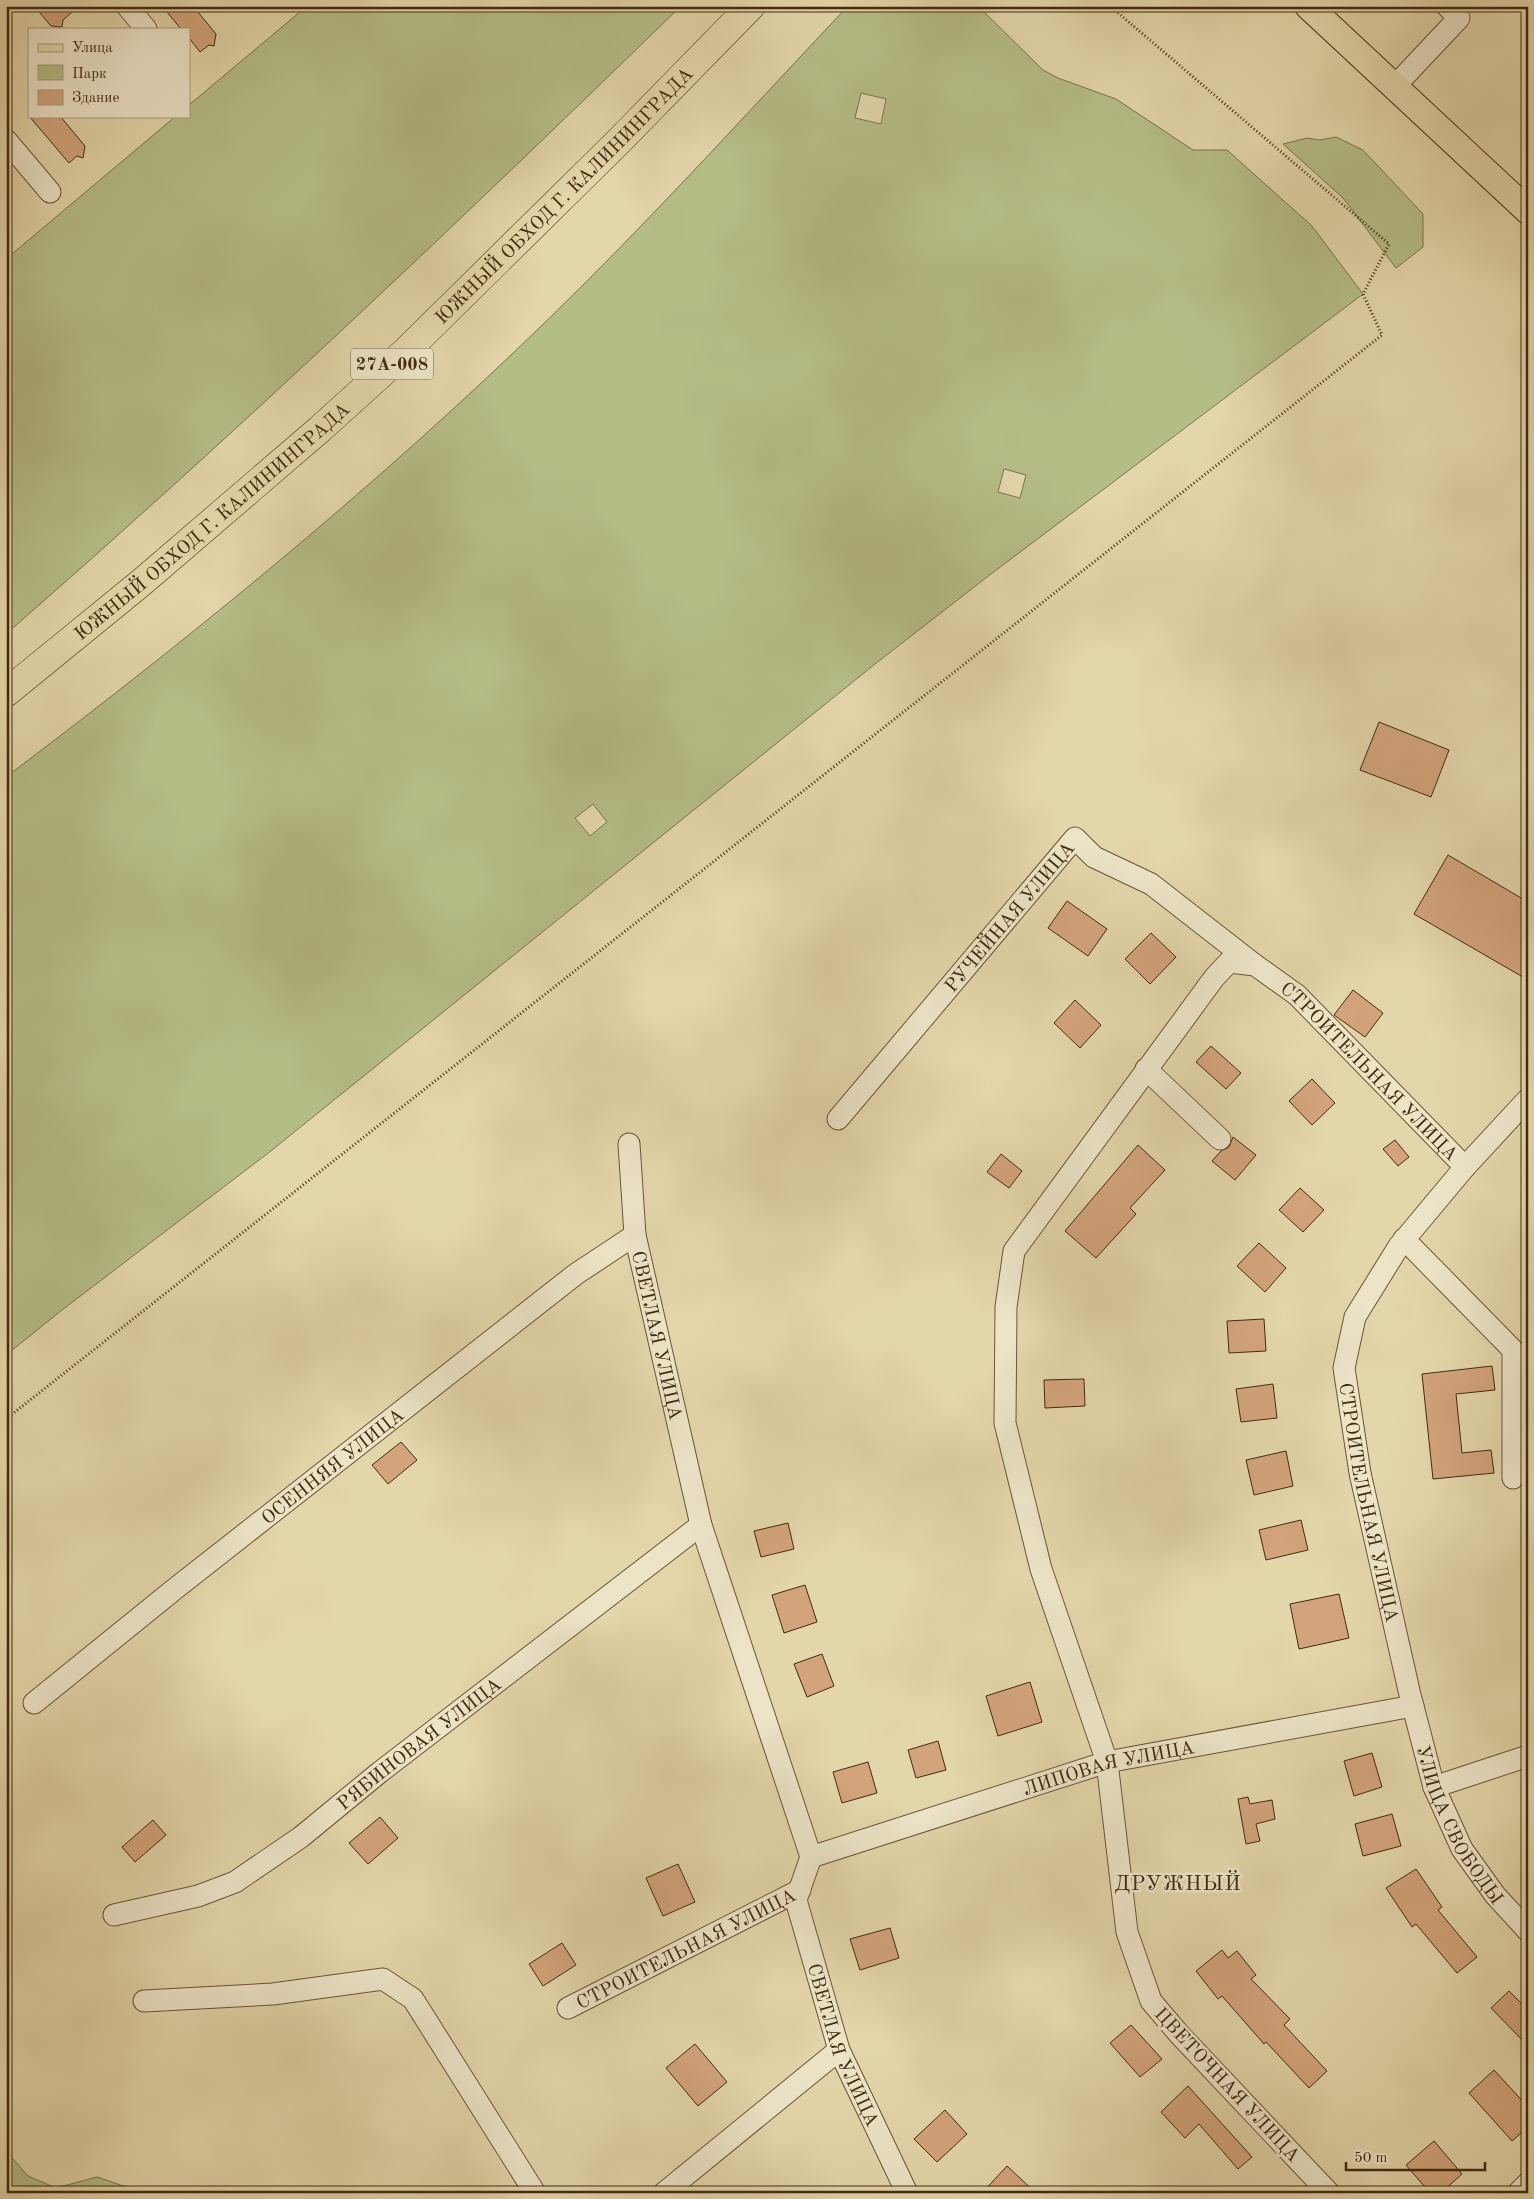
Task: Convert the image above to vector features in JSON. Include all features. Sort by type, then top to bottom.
[{"type":"highway","name":"ЮЖНЫЙ ОБХОД Г. КАЛИНИНГРАДА","points":[[6,693],[142,582],[261,480],[404,353],[619,141],[751,6]]},
{"type":"main road","points":[[1308,6],[1528,211]]},
{"type":"street","points":[[127,6],[145,28]]},
{"type":"street","points":[[1394,87],[1458,10]]},
{"type":"street","points":[[6,140],[50,192]]},
{"type":"street","name":"РУЧЕЙНАЯ УЛИЦА","points":[[838,1119],[1075,838],[1094,857],[1152,884],[1255,965]]},
{"type":"street","name":"СТРОИТЕЛЬНАЯ УЛИЦА","points":[[1087,1150],[1214,978],[1229,962],[1255,965],[1297,995],[1466,1168],[1404,1239],[1355,1317],[1344,1368],[1360,1472],[1413,1706]]},
{"type":"street","points":[[1146,1069],[1220,1139]]},
{"type":"street","points":[[1466,1168],[1528,1099]]},
{"type":"street","name":"СВЕТЛАЯ УЛИЦА","points":[[629,1144],[635,1235],[701,1524],[811,1857]]},
{"type":"street","name":"ЦВЕТОЧНАЯ УЛИЦА","points":[[1087,1150],[1014,1252],[1006,1307],[1005,1423],[1040,1570],[1107,1762],[1126,1932],[1150,2001],[1329,2193]]},
{"type":"street","name":"ОСЕННЯЯ УЛИЦА","points":[[34,1703],[176,1588],[560,1286],[635,1235]]},
{"type":"street","points":[[1404,1239],[1513,1350],[1513,1478]]},
{"type":"street","name":"РЯБИНОВАЯ УЛИЦА","points":[[114,1915],[198,1896],[234,1882],[301,1837],[380,1772],[701,1524]]},
{"type":"street","name":"ЛИПОВАЯ УЛИЦА","points":[[811,1857],[1107,1762],[1413,1706]]},
{"type":"street","name":"УЛИЦА СВОБОДЫ","points":[[1413,1706],[1434,1787],[1462,1849],[1496,1895],[1528,1931]]},
{"type":"street","points":[[1434,1787],[1528,1756]]},
{"type":"street","name":"СТРОИТЕЛЬНАЯ УЛИЦА","points":[[568,2008],[800,1890],[811,1857]]},
{"type":"street","name":"СВЕТЛАЯ УЛИЦА","points":[[800,1890],[796,1900],[839,2050],[907,2193]]},
{"type":"street","points":[[144,2001],[273,1994],[383,1980],[414,1999],[534,2193]]},
{"type":"street","points":[[664,2193],[839,2050]]},
{"type":"street","points":[[1518,2193],[1528,2183]]},
{"type":"path","points":[[6,1419],[1382,335],[1363,294],[1389,244],[1110,6]]},
{"type":"green space","points":[[307,6],[681,6],[264,403],[6,634],[6,259],[174,118],[190,118],[190,104]]},
{"type":"green space","points":[[848,6],[978,6],[1043,70],[1058,78],[1116,99],[1193,150],[1227,150],[1312,226],[1363,294],[987,577],[875,664],[267,1154],[6,1355],[6,777],[232,600],[378,477],[449,413],[587,281],[686,179]],"holes":[[[861,93],[886,99],[881,124],[855,118]],[[1004,469],[1026,475],[1020,498],[998,492]],[[593,804],[607,822],[590,836],[575,818]]]},
{"type":"green space","points":[[1336,137],[1363,150],[1423,214],[1423,247],[1396,268],[1343,198],[1283,144],[1307,138],[1320,140]]},
{"type":"green space","points":[[6,2151],[28,2176],[56,2188],[97,2177],[144,2193],[6,2193]]},
{"type":"building","points":[[34,6],[79,6],[63,20],[62,27],[51,26]]},
{"type":"building","points":[[162,6],[193,6],[216,34],[214,46],[209,45],[200,52],[190,39],[190,28],[180,28]]},
{"type":"building","points":[[31,118],[62,118],[85,146],[83,158],[77,156],[69,163]]},
{"type":"building","points":[[1379,722],[1449,750],[1431,797],[1360,770]]},
{"type":"building","points":[[1448,855],[1528,902],[1528,980],[1414,914]]},
{"type":"building","points":[[1067,901],[1107,929],[1088,956],[1048,928]]},
{"type":"building","points":[[1151,933],[1176,957],[1150,984],[1125,959]]},
{"type":"building","points":[[1353,990],[1383,1013],[1365,1037],[1334,1015]]},
{"type":"building","points":[[1075,1000],[1101,1025],[1080,1048],[1054,1023]]},
{"type":"building","points":[[1211,1046],[1241,1073],[1226,1089],[1196,1062]]},
{"type":"building","points":[[1312,1079],[1335,1103],[1312,1125],[1289,1101]]},
{"type":"building","points":[[1233,1137],[1256,1155],[1235,1180],[1212,1161],[1221,1151],[1229,1147]]},
{"type":"building","points":[[1395,1140],[1409,1157],[1398,1166],[1383,1149]]},
{"type":"building","points":[[1138,1145],[1165,1170],[1130,1208],[1136,1214],[1096,1258],[1065,1231]]},
{"type":"building","points":[[1001,1154],[1022,1171],[1009,1188],[987,1172]]},
{"type":"building","points":[[1300,1188],[1324,1210],[1303,1232],[1279,1210]]},
{"type":"building","points":[[1259,1243],[1286,1268],[1265,1292],[1237,1266]]},
{"type":"building","points":[[1264,1319],[1266,1351],[1229,1353],[1227,1321]]},
{"type":"building","points":[[1492,1366],[1495,1390],[1456,1394],[1462,1453],[1491,1450],[1494,1473],[1433,1479],[1422,1374]]},
{"type":"building","points":[[1084,1379],[1085,1406],[1045,1408],[1044,1380]]},
{"type":"building","points":[[1273,1384],[1277,1418],[1241,1422],[1236,1389]]},
{"type":"building","points":[[401,1442],[417,1460],[388,1484],[372,1465]]},
{"type":"building","points":[[1286,1451],[1293,1486],[1254,1495],[1246,1460]]},
{"type":"building","points":[[1301,1520],[1308,1550],[1266,1560],[1259,1530]]},
{"type":"building","points":[[788,1523],[794,1549],[761,1557],[754,1531]]},
{"type":"building","points":[[805,1585],[817,1622],[784,1633],[772,1595]]},
{"type":"building","points":[[1339,1594],[1349,1638],[1299,1649],[1290,1604]]},
{"type":"building","points":[[822,1654],[834,1686],[807,1697],[794,1664]]},
{"type":"building","points":[[1030,1682],[1042,1722],[998,1736],[986,1696]]},
{"type":"building","points":[[938,1741],[946,1770],[916,1778],[908,1750]]},
{"type":"building","points":[[1372,1753],[1382,1787],[1354,1796],[1344,1761]]},
{"type":"building","points":[[868,1762],[877,1793],[842,1803],[833,1772]]},
{"type":"building","points":[[1248,1797],[1250,1804],[1272,1800],[1275,1819],[1256,1824],[1260,1841],[1246,1844],[1238,1799]]},
{"type":"building","points":[[1392,1814],[1401,1846],[1363,1856],[1355,1824]]},
{"type":"building","points":[[380,1817],[398,1838],[368,1864],[349,1843]]},
{"type":"building","points":[[153,1820],[166,1835],[135,1862],[122,1847]]},
{"type":"building","points":[[678,1864],[695,1902],[663,1916],[646,1878]]},
{"type":"building","points":[[1416,1869],[1442,1907],[1438,1910],[1477,1957],[1457,1973],[1416,1924],[1412,1927],[1386,1888]]},
{"type":"building","points":[[890,1928],[899,1958],[860,1970],[850,1939]]},
{"type":"building","points":[[562,1943],[576,1965],[543,1986],[529,1964]]},
{"type":"building","points":[[1222,1950],[1228,1958],[1237,1951],[1256,1975],[1251,1979],[1290,2019],[1284,2025],[1327,2071],[1309,2088],[1266,2042],[1264,2044],[1222,1996],[1218,1999],[1196,1971]]},
{"type":"building","points":[[1509,1991],[1528,2010],[1528,2046],[1491,2008]]},
{"type":"building","points":[[1131,2025],[1162,2059],[1140,2077],[1110,2043]]},
{"type":"building","points":[[695,2044],[727,2082],[698,2106],[666,2068]]},
{"type":"building","points":[[1494,2070],[1528,2107],[1528,2127],[1512,2141],[1469,2093]]},
{"type":"building","points":[[1188,2086],[1252,2157],[1238,2169],[1199,2124],[1185,2138],[1161,2112]]},
{"type":"building","points":[[945,2110],[967,2134],[937,2162],[914,2139]]},
{"type":"building","points":[[1434,2141],[1462,2174],[1441,2193],[1430,2193],[1406,2165]]},
{"type":"building","points":[[1007,2166],[1036,2193],[982,2193]]},
{"type":"district","name":"ДРУЖНЫЙ","points":[[1178,1883]]}]
